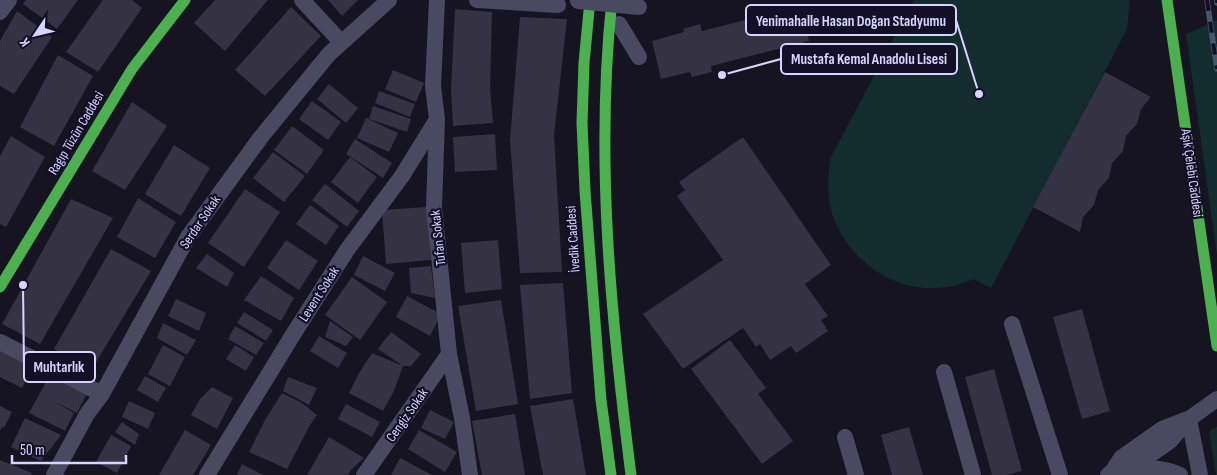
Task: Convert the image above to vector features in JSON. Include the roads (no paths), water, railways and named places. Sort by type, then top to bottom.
[{"type":"main road","name":"Ragıp Tüzün Caddesi","points":[[0,287],[132,69],[185,0]]},
{"type":"main road","points":[[612,0],[608,34],[605,160],[609,253],[619,386],[631,475]]},
{"type":"main road","name":"Aşık Çelebi Caddesi","points":[[1167,0],[1217,346]]},
{"type":"main road","name":"İvedik Caddesi","points":[[584,1],[582,123],[585,191],[605,436],[611,475]]},
{"type":"street","points":[[0,12],[8,0]]},
{"type":"street","points":[[302,0],[342,42]]},
{"type":"street","name":"Serdar Sokak","points":[[54,475],[87,414],[102,394],[188,237],[261,137],[329,54],[389,0]]},
{"type":"street","name":"Tufan Sokak","points":[[437,0],[433,86],[438,119],[434,208],[449,354],[462,418],[470,475]]},
{"type":"street","points":[[477,0],[558,5]]},
{"type":"street","points":[[584,1],[639,7]]},
{"type":"street","points":[[639,57],[619,24],[616,101],[619,258],[625,358],[641,475]]},
{"type":"street","name":"Levent Sokak","points":[[207,475],[342,258],[402,176],[438,119]]},
{"type":"street","points":[[1012,324],[1060,475]]},
{"type":"street","points":[[0,342],[102,394]]},
{"type":"street","name":"Cengiz Sokak","points":[[364,475],[449,354]]},
{"type":"street","points":[[944,372],[972,475]]},
{"type":"street","points":[[1110,474],[1121,458],[1162,429],[1188,419],[1217,399]]},
{"type":"street","points":[[1129,470],[1170,441],[1188,419]]},
{"type":"street","points":[[1188,419],[1200,475]]},
{"type":"street","points":[[846,437],[856,475]]},
{"type":"street","points":[[1110,474],[1150,467],[1170,470],[1180,475]]},
{"type":"railway","points":[[1207,0],[1217,69]]},
{"type":"place","name":"Mustafa Kemal Anadolu Lisesi","points":[[722,75]]},
{"type":"place","name":"Yenimahalle Hasan Doğan Stadyumu","points":[[979,94]]},
{"type":"place","name":"Muhtarlık","points":[[23,285]]}]
